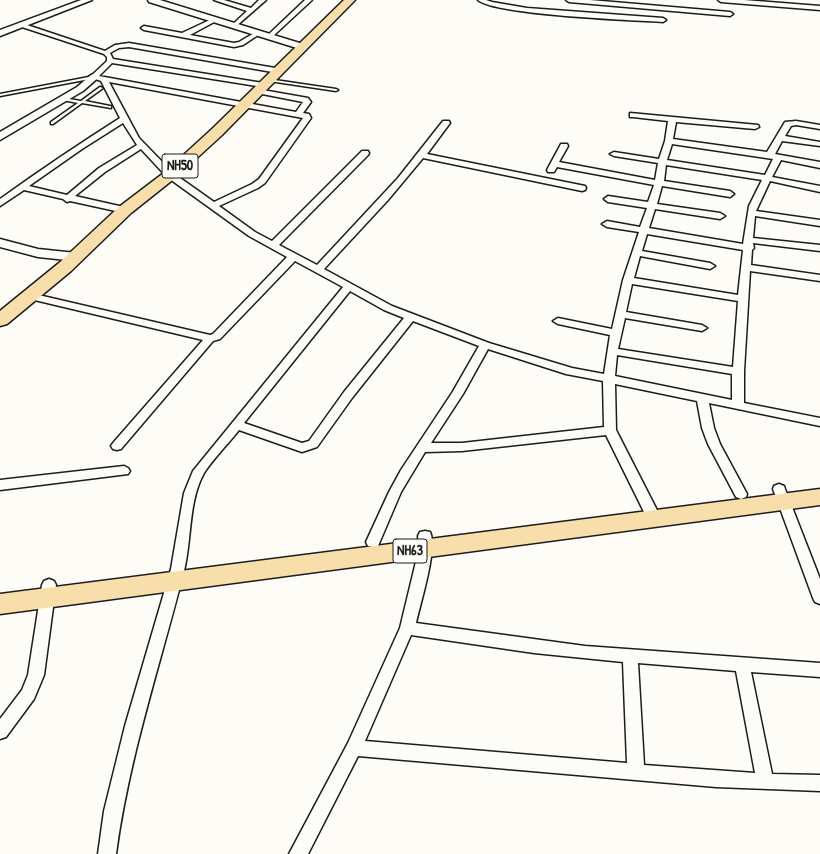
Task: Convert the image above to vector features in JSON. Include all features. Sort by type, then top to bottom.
[{"type":"highway","name":"NH50","points":[[0,320],[76,257],[124,210],[170,175],[217,132],[350,0]]},
{"type":"highway","name":"NH63","points":[[0,591],[48,591],[176,575],[362,556],[425,543],[782,495],[820,484]]},
{"type":"highway","name":"NH63","points":[[651,512],[741,494],[820,496]]},
{"type":"highway","name":"NH63","points":[[176,575],[373,542],[425,543]]},
{"type":"highway","name":"NH63","points":[[0,604],[48,591]]},
{"type":"street","points":[[0,33],[88,0]]},
{"type":"street","points":[[155,0],[214,20],[303,47]]},
{"type":"street","points":[[217,0],[252,10]]},
{"type":"street","points":[[234,26],[263,0]]},
{"type":"street","points":[[270,36],[309,0]]},
{"type":"street","points":[[481,0],[490,4],[527,10],[663,20]]},
{"type":"street","points":[[570,0],[730,14]]},
{"type":"street","points":[[721,0],[820,8]]},
{"type":"street","points":[[599,16],[603,3]]},
{"type":"street","points":[[641,19],[644,6]]},
{"type":"street","points":[[184,35],[214,20]]},
{"type":"street","points":[[21,25],[108,57],[267,82]]},
{"type":"street","points":[[144,28],[236,45],[258,33]]},
{"type":"street","points":[[100,81],[108,57],[117,46],[125,45],[180,53],[267,82],[305,100],[307,102],[298,114]]},
{"type":"street","points":[[100,81],[124,120],[142,145],[170,175],[252,234],[388,308],[484,345],[570,371],[820,422]]},
{"type":"street","points":[[0,137],[80,89],[100,81],[244,104],[306,116],[307,118],[265,177],[256,186],[213,206]]},
{"type":"street","points":[[633,116],[755,127]]},
{"type":"street","points":[[651,512],[610,430],[609,379],[612,351],[622,314],[628,280],[659,183],[662,162],[669,141],[672,119]]},
{"type":"street","points":[[0,204],[21,187],[79,147],[124,120]]},
{"type":"street","points":[[318,270],[362,225],[422,155],[446,123]]},
{"type":"street","points":[[738,405],[738,371],[743,298],[752,213],[767,178],[781,138],[788,124],[791,123],[820,127]]},
{"type":"street","points":[[781,138],[820,144]]},
{"type":"street","points":[[669,141],[774,156],[820,165]]},
{"type":"street","points":[[67,199],[102,170],[142,145]]},
{"type":"street","points":[[545,180],[564,146]]},
{"type":"street","points":[[273,245],[364,153]]},
{"type":"street","points":[[614,154],[767,178],[820,189]]},
{"type":"street","points":[[422,155],[582,188]]},
{"type":"street","points":[[554,164],[730,194]]},
{"type":"street","points":[[21,187],[67,199],[124,210]]},
{"type":"street","points":[[608,199],[720,216]]},
{"type":"street","points":[[752,213],[820,223]]},
{"type":"street","points":[[607,224],[644,231],[749,244],[820,248]]},
{"type":"street","points":[[0,243],[38,253],[76,257]]},
{"type":"street","points":[[637,253],[710,266]]},
{"type":"street","points":[[30,296],[210,338],[216,337],[294,256]]},
{"type":"street","points":[[746,267],[820,278]]},
{"type":"street","points":[[628,280],[743,298]]},
{"type":"street","points":[[108,854],[114,811],[132,734],[176,575],[190,494],[196,476],[349,286]]},
{"type":"street","points":[[622,314],[702,328]]},
{"type":"street","points":[[236,425],[302,448],[314,444],[348,394],[411,316]]},
{"type":"street","points":[[558,321],[617,333]]},
{"type":"street","points":[[117,446],[210,338]]},
{"type":"street","points":[[373,542],[395,492],[421,448],[457,394],[484,345]]},
{"type":"street","points":[[612,351],[738,371]]},
{"type":"street","points":[[702,398],[708,428],[714,444],[741,494]]},
{"type":"street","points":[[421,448],[462,447],[610,430]]},
{"type":"street","points":[[0,485],[124,471]]},
{"type":"street","points":[[782,495],[820,598]]},
{"type":"street","points":[[301,853],[354,748],[407,628],[425,543]]},
{"type":"street","points":[[0,732],[28,694],[36,675],[48,591]]},
{"type":"street","points":[[407,628],[534,647],[630,656],[820,670]]},
{"type":"street","points":[[630,656],[636,772]]},
{"type":"street","points":[[742,664],[765,782]]},
{"type":"street","points":[[354,748],[765,782],[820,783]]},
{"type":"lane","points":[[0,95],[100,81]]},
{"type":"lane","points":[[52,123],[80,102],[100,81]]},
{"type":"lane","points":[[267,82],[336,90]]},
{"type":"lane","points":[[64,99],[110,106]]}]
